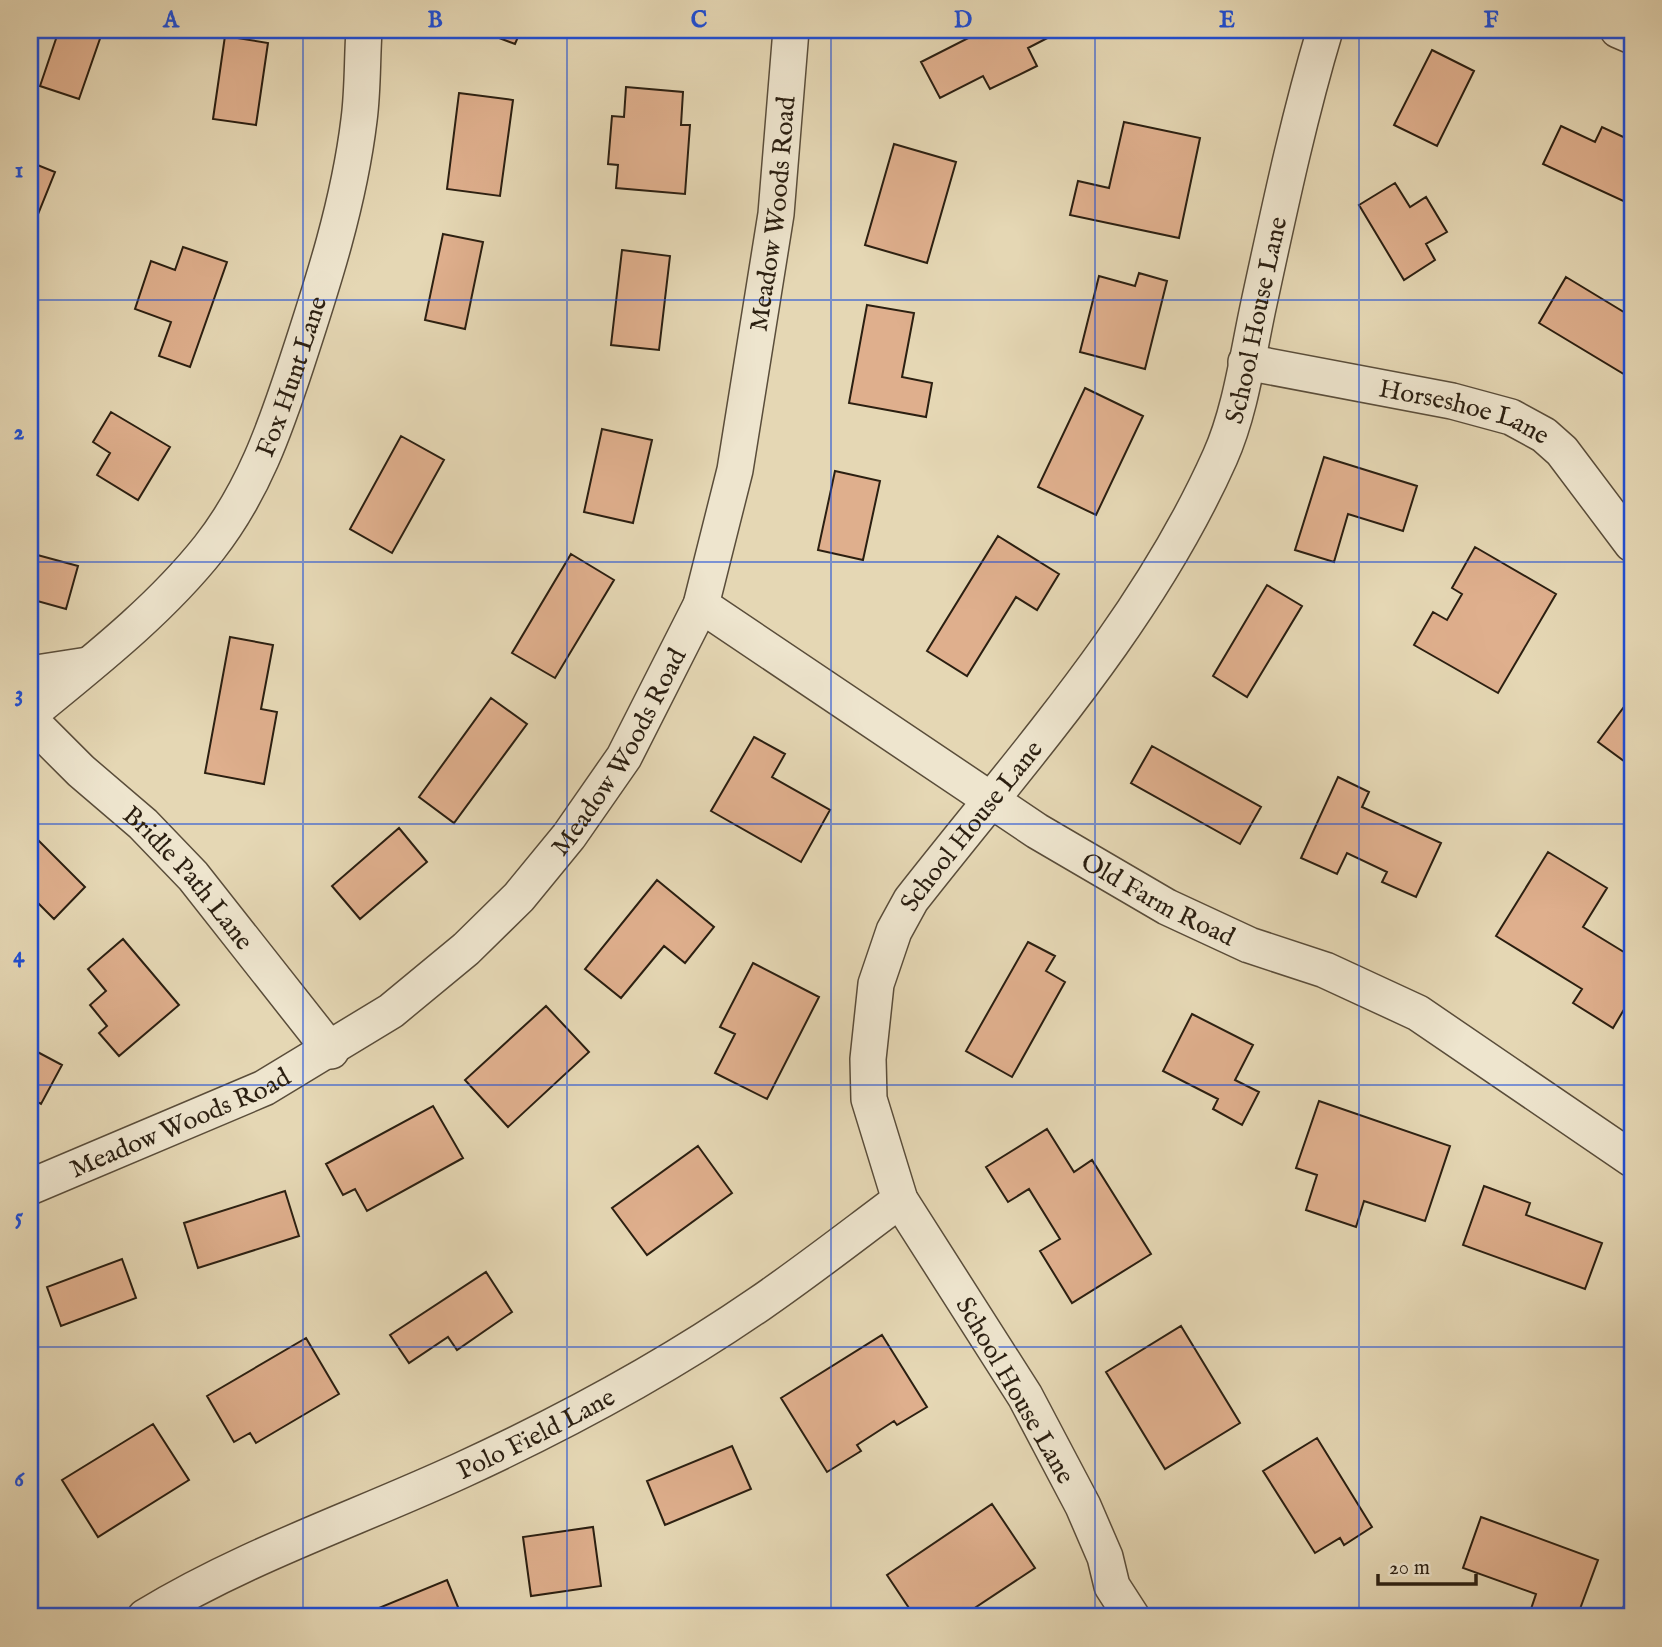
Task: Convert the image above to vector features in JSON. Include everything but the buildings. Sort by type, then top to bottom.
[{"type":"street","name":"Fox Hunt Lane","points":[[30,714],[91,664],[183,578],[209,547],[248,491],[287,392],[333,253],[359,120],[364,30]]},
{"type":"street","name":"Meadow Woods Road","points":[[30,1187],[264,1088],[331,1051],[391,1011],[466,949],[519,897],[561,846],[624,757],[701,605],[735,470],[776,214],[791,30]]},
{"type":"street","name":"School House Lane","points":[[1132,1617],[1112,1586],[1105,1557],[1083,1507],[1025,1396],[900,1200],[869,1099],[868,1059],[876,984],[894,931],[911,900],[1095,669],[1160,573],[1221,456],[1246,362],[1299,117],[1325,30]]},
{"type":"street","points":[[1618,30],[1632,36]]},
{"type":"street","name":"Horseshoe Lane","points":[[1246,362],[1452,401],[1511,417],[1544,435],[1562,451],[1632,544]]},
{"type":"street","name":"Old Farm Road","points":[[701,605],[1037,831],[1167,907],[1249,944],[1325,970],[1418,1013],[1632,1159]]},
{"type":"street","points":[[30,674],[91,664]]},
{"type":"street","name":"Bridle Path Lane","points":[[30,720],[81,771],[144,824],[193,876],[331,1051]]},
{"type":"street","name":"Polo Field Lane","points":[[145,1617],[193,1588],[273,1550],[463,1470],[644,1376],[757,1305],[900,1200]]}]
